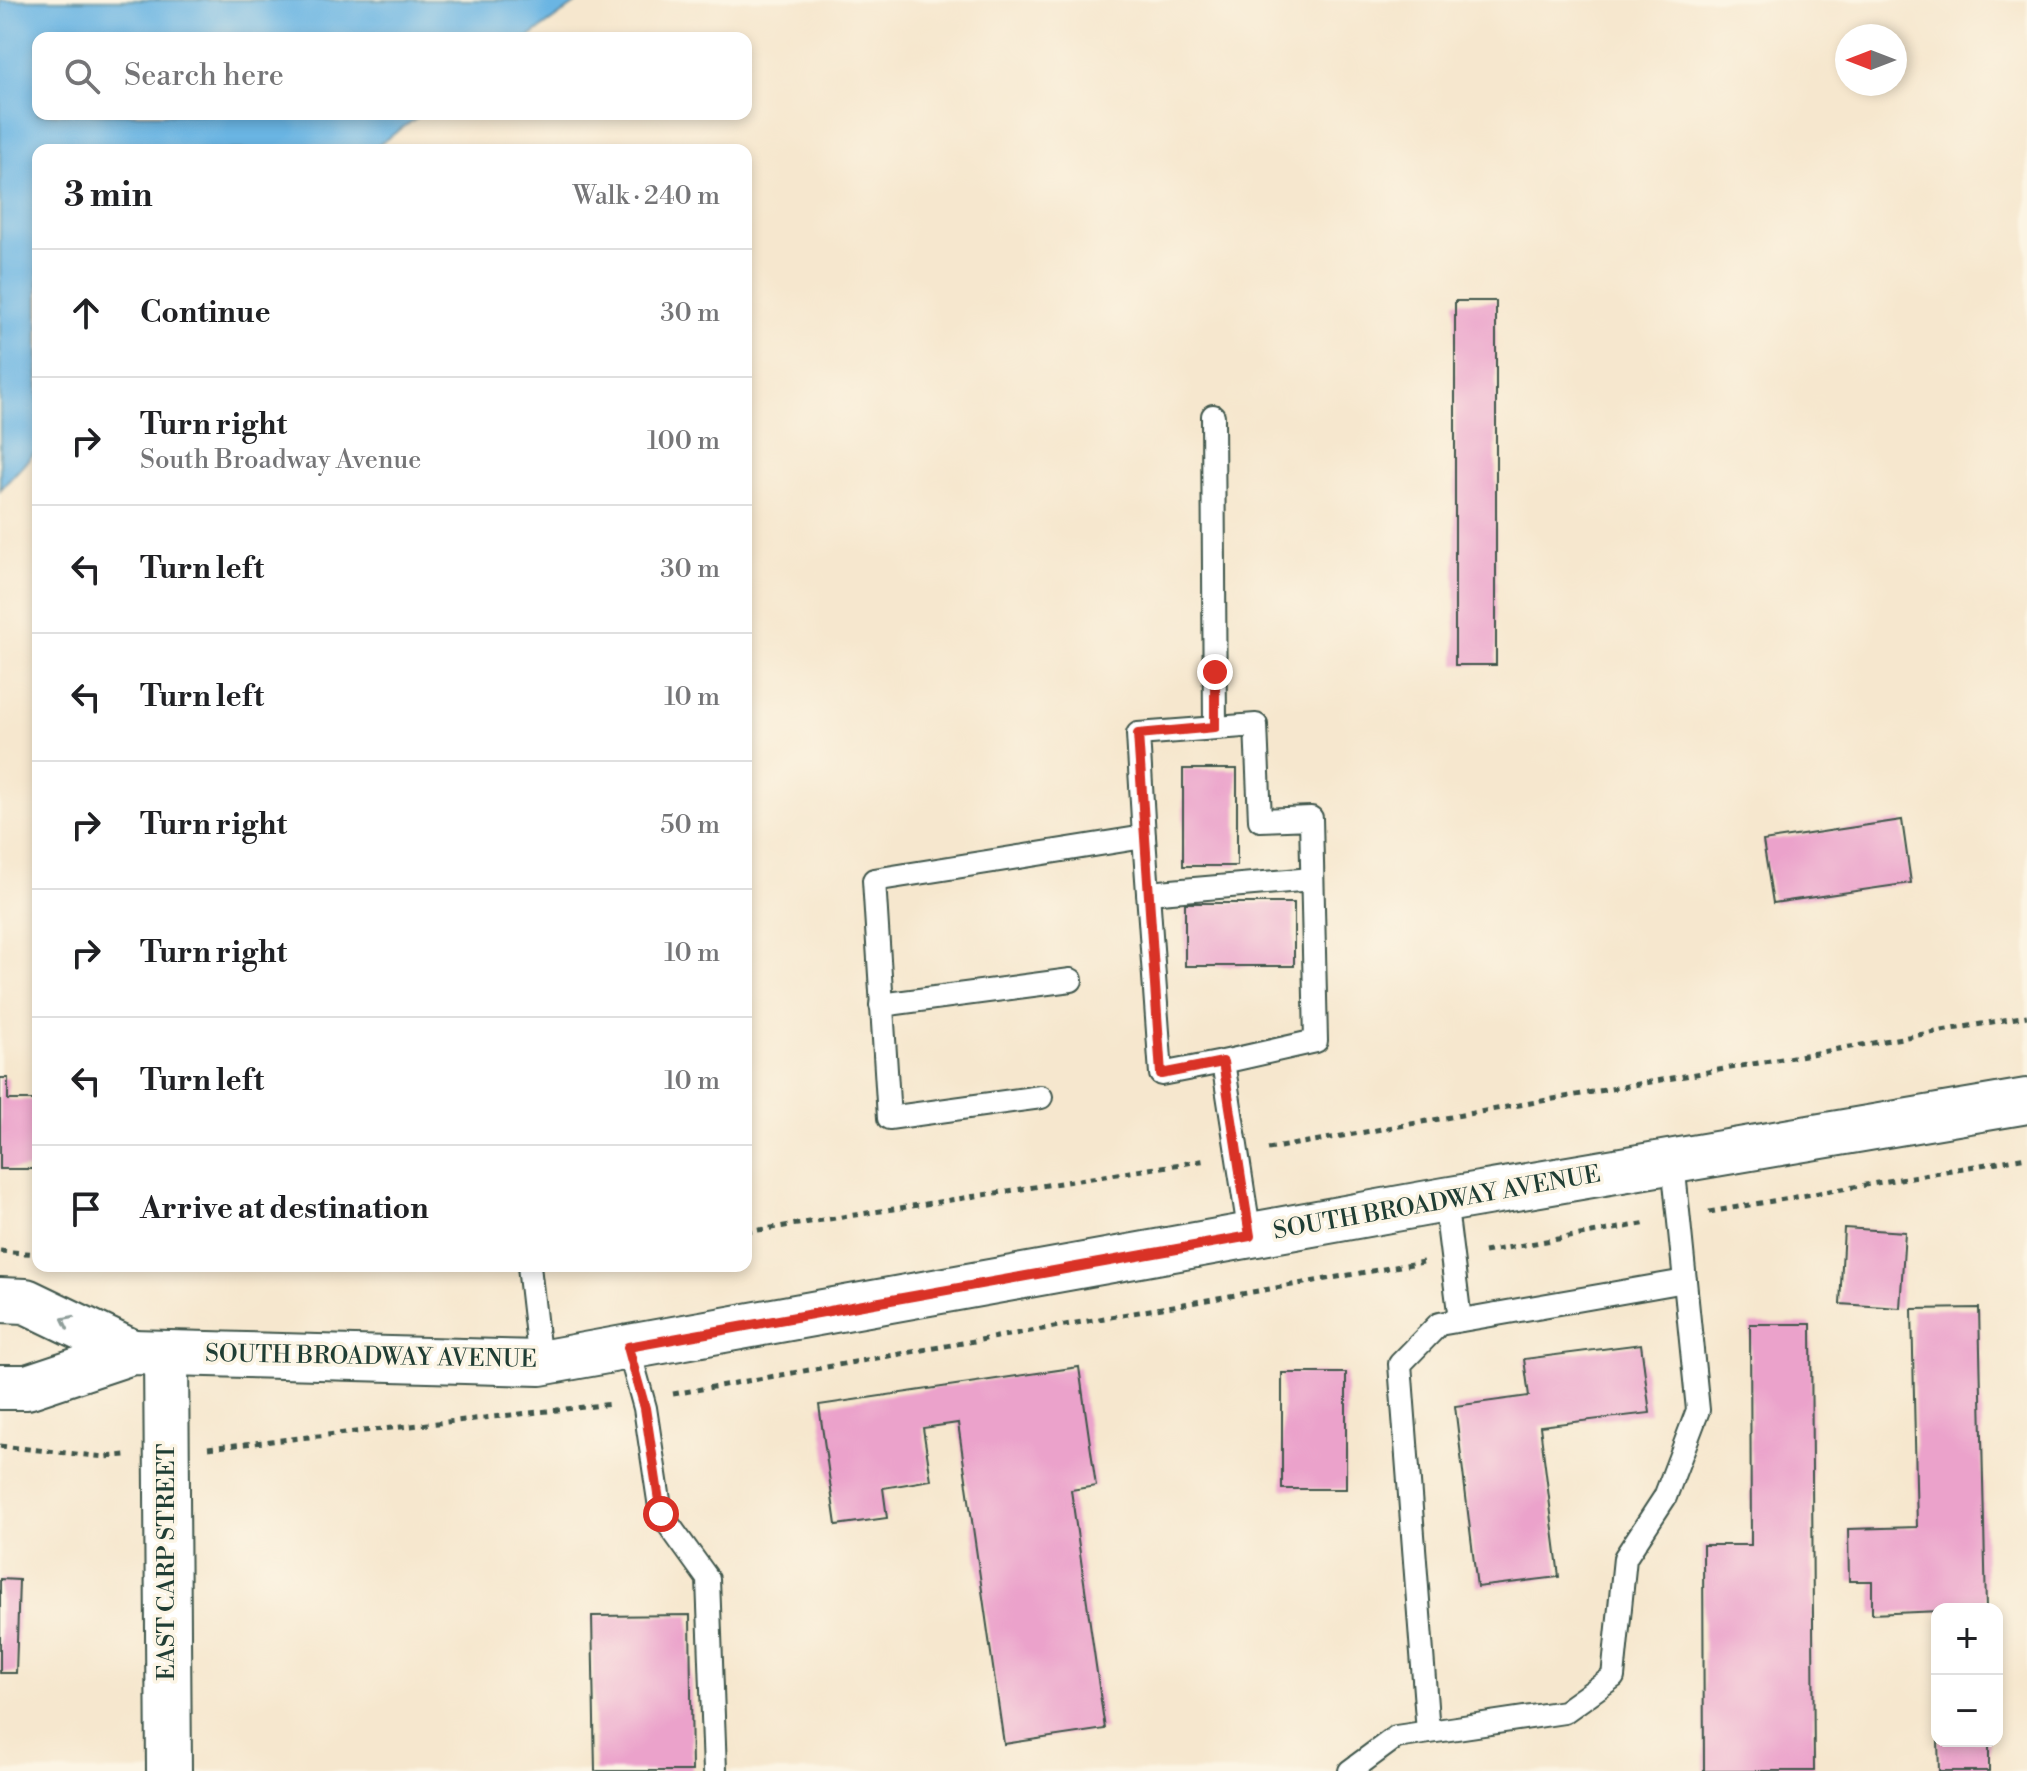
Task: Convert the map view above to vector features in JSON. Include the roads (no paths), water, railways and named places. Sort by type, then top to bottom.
[{"type":"main road","name":"SOUTH BROADWAY AVENUE","points":[[0,1387],[27,1387],[149,1352],[540,1363],[1445,1200],[2027,1101]]},
{"type":"main road","name":"SOUTH BROADWAY AVENUE","points":[[0,1300],[26,1301],[149,1352]]},
{"type":"main road","name":"EAST CARP STREET","points":[[149,1352],[166,1452],[169,1771]]},
{"type":"lane","points":[[1213,416],[1215,727]]},
{"type":"lane","points":[[1256,725],[1260,820],[1311,818],[1316,1041],[1161,1074],[1138,734],[1215,727],[1256,725]]},
{"type":"lane","points":[[1041,1097],[889,1118],[874,880],[1144,837]]},
{"type":"lane","points":[[1148,893],[1312,879]]},
{"type":"lane","points":[[881,1005],[1071,980]]},
{"type":"lane","points":[[1223,1062],[1250,1236]]},
{"type":"lane","points":[[1350,1771],[1353,1765],[1396,1737],[1564,1712],[1613,1677],[1625,1558],[1665,1497],[1698,1410],[1673,1162]]},
{"type":"lane","points":[[1445,1200],[1460,1320]]},
{"type":"lane","points":[[530,1272],[540,1363]]},
{"type":"lane","points":[[1428,1732],[1400,1364],[1439,1324],[1685,1281]]},
{"type":"lane","points":[[628,1347],[642,1399],[661,1514],[708,1579],[715,1771]]},
{"type":"water","points":[[0,0],[581,0],[536,32],[32,32],[32,120],[414,120],[380,144],[32,144],[32,455],[0,490]]}]
